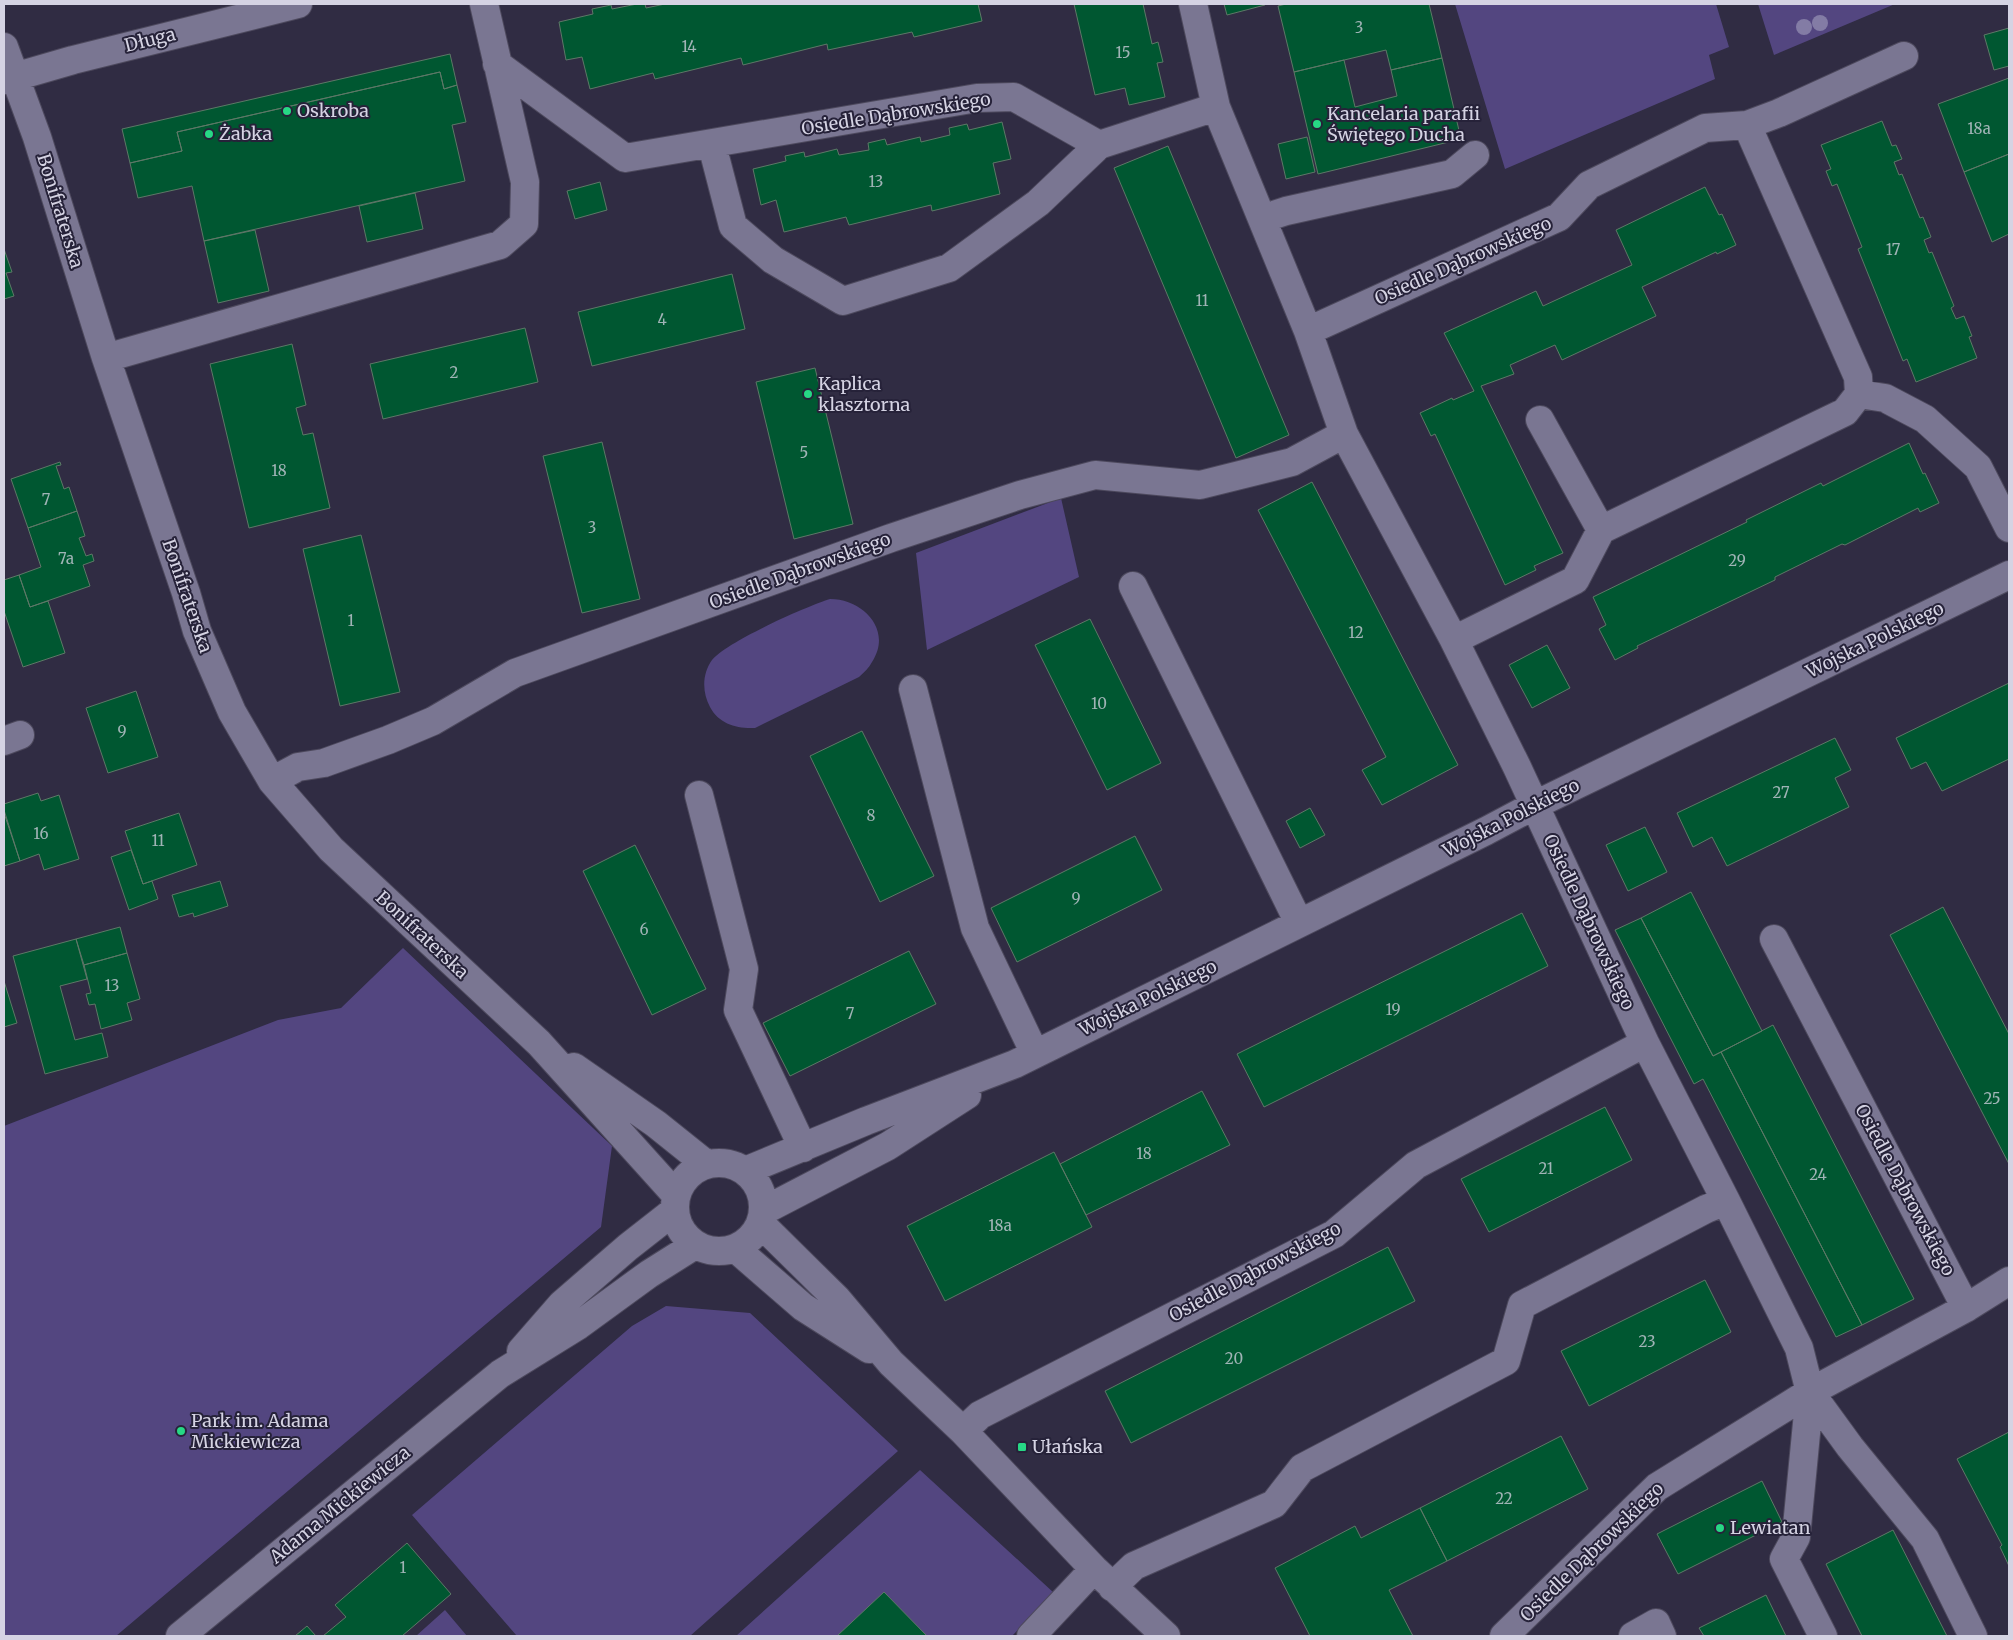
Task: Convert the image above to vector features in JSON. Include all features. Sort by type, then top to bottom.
[{"type":"street","name":"Długa","points":[[9,79],[82,57],[298,4]]},
{"type":"street","points":[[106,358],[500,245],[524,224],[525,182],[484,4]]},
{"type":"street","name":"Osiedle Dąbrowskiego","points":[[1193,4],[1216,107],[1308,331],[1344,434],[1454,640],[1535,805],[1645,1043],[1799,1348],[1810,1392]]},
{"type":"street","name":"Bonifraterska","points":[[4,47],[9,79],[37,137],[106,358],[197,631],[232,712],[272,781],[331,849],[539,1043],[675,1203]]},
{"type":"street","name":"Osiedle Dąbrowskiego","points":[[1308,331],[1558,217],[1589,185],[1705,128],[1747,125],[1904,56]]},
{"type":"street","name":"Osiedle Dąbrowskiego","points":[[497,64],[625,158],[712,145],[977,98],[1014,97],[1099,145]]},
{"type":"street","points":[[712,145],[733,226],[773,260],[843,301],[949,268],[1038,204],[1099,145],[1216,107]]},
{"type":"street","points":[[1454,640],[1574,580],[1601,530],[1845,412],[1859,394],[1858,377],[1747,125]]},
{"type":"street","points":[[1262,220],[1292,210],[1452,174],[1475,155]]},
{"type":"street","points":[[1859,394],[1885,398],[1925,419],[1978,467],[2009,528]]},
{"type":"street","points":[[1540,420],[1601,530]]},
{"type":"street","name":"Osiedle Dąbrowskiego","points":[[272,781],[298,767],[324,763],[433,722],[515,673],[891,538],[1020,494],[1095,475],[1200,485],[1292,462],[1344,434]]},
{"type":"street","name":"Wojska Polskiego","points":[[746,1171],[866,1121],[1025,1059],[1535,805],[2009,575]]},
{"type":"street","points":[[1133,586],[1299,923]]},
{"type":"street","points":[[912,689],[975,928],[1025,1059]]},
{"type":"street","points":[[698,795],[744,969],[738,1010],[803,1148]]},
{"type":"street","name":"Osiedle Dąbrowskiego","points":[[1774,939],[1966,1308]]},
{"type":"street","name":"Bonifraterska","points":[[539,1043],[656,1124],[706,1164]]},
{"type":"street","name":"Osiedle Dąbrowskiego","points":[[963,1432],[980,1414],[1334,1234],[1416,1165],[1645,1043]]},
{"type":"street","name":"Wojska Polskiego","points":[[762,1217],[888,1146],[1025,1059]]},
{"type":"street","points":[[727,1163],[746,1171],[756,1182],[762,1196],[762,1217],[750,1238],[735,1248],[722,1252],[708,1250],[695,1245],[681,1230],[675,1203],[682,1181],[692,1170],[706,1164],[727,1163]]},
{"type":"street","points":[[1031,1636],[1103,1578],[1274,1504],[1302,1468],[1506,1361],[1522,1305],[1706,1209],[1726,1201]]},
{"type":"street","name":"Adama Mickiewicza","points":[[500,1374],[562,1304],[675,1203]]},
{"type":"street","points":[[762,1217],[837,1299],[891,1363],[963,1432],[1103,1578],[1166,1636]]},
{"type":"street","name":"Adama Mickiewicza","points":[[180,1636],[500,1374],[578,1325],[649,1274],[695,1245]]},
{"type":"street","points":[[735,1248],[803,1307],[891,1363]]},
{"type":"street","name":"Osiedle Dąbrowskiego","points":[[1504,1636],[1657,1487],[1810,1392],[1966,1308],[2009,1281]]},
{"type":"street","points":[[1810,1392],[1796,1537],[1784,1559],[1823,1636]]},
{"type":"street","points":[[1810,1392],[1850,1446],[1926,1539],[1974,1636]]},
{"type":"street","points":[[1633,1636],[1656,1623],[1662,1636]]},
{"type":"shaded area","points":[[1455,4],[1716,4],[1729,47],[1709,55],[1715,79],[1505,169]]},
{"type":"shaded area","points":[[1758,4],[1895,4],[1774,55]]},
{"type":"shaded area","points":[[1061,498],[1079,577],[927,650],[916,553]]},
{"type":"shaded area","points":[[830,599],[842,600],[863,610],[877,628],[878,650],[866,670],[859,677],[755,728],[742,728],[718,718],[707,701],[704,689],[706,671],[712,660],[720,652],[749,635]]},
{"type":"shaded area","name":"Park im. Adama Mickiewicza","points":[[403,948],[612,1146],[601,1227],[116,1636],[4,1636],[4,1126],[278,1020],[341,1008]]},
{"type":"shaded area","points":[[666,1306],[750,1313],[898,1451],[690,1636],[517,1636],[412,1515],[632,1326]]},
{"type":"shaded area","points":[[920,1470],[1054,1593],[1012,1636],[736,1636]]},
{"type":"shaded area","points":[[445,1610],[467,1636],[416,1636]]},
{"type":"building","points":[[645,4],[646,8],[665,4],[978,4],[982,21],[914,37],[912,32],[828,50],[827,44],[743,65],[741,58],[655,79],[653,73],[590,89],[582,57],[566,60],[559,22],[593,14],[592,9],[611,5],[612,9]]},
{"type":"building","points":[[1074,4],[1143,4],[1152,44],[1158,42],[1163,62],[1157,63],[1165,97],[1129,105],[1125,88],[1095,95]]},
{"type":"building","points":[[1224,4],[1265,4],[1265,5],[1227,15]]},
{"type":"building","points":[[1286,4],[1429,4],[1442,58],[1391,70],[1386,50],[1294,72],[1278,6]]},
{"type":"building","points":[[2009,28],[2009,66],[1994,70],[1984,35]]},
{"type":"building","points":[[450,54],[457,85],[444,89],[440,72],[177,132],[182,151],[130,163],[122,129]]},
{"type":"building","points":[[1442,58],[1461,139],[1318,174],[1294,72],[1344,60],[1355,107],[1397,96],[1391,70]]},
{"type":"building","points":[[440,72],[444,89],[457,85],[466,122],[452,125],[465,181],[204,241],[192,186],[138,198],[130,163],[182,151],[177,132]]},
{"type":"building","points":[[2009,78],[2009,154],[1964,172],[1938,104]]},
{"type":"building","points":[[1882,121],[1892,146],[1896,145],[1902,159],[1894,162],[1899,175],[1902,174],[1920,218],[1923,217],[1931,237],[1924,240],[1929,253],[1932,252],[1954,306],[1951,308],[1956,319],[1964,316],[1972,336],[1969,337],[1977,358],[1916,382],[1907,359],[1903,361],[1858,249],[1862,247],[1837,184],[1832,186],[1826,171],[1831,169],[1821,145]]},
{"type":"building","points":[[1002,122],[1011,159],[993,163],[1000,194],[932,211],[931,205],[849,225],[846,217],[784,232],[776,200],[761,205],[753,169],[786,161],[785,156],[804,152],[805,157],[837,149],[839,155],[869,150],[868,143],[885,139],[887,145],[920,137],[921,142],[950,135],[949,128],[967,124],[969,130]]},
{"type":"building","points":[[1307,137],[1315,172],[1286,179],[1278,144]]},
{"type":"building","points":[[1168,146],[1289,435],[1236,458],[1114,168]]},
{"type":"building","points":[[2009,154],[2009,234],[1992,242],[1964,172]]},
{"type":"building","points":[[600,182],[607,210],[575,219],[567,191]]},
{"type":"building","points":[[1705,187],[1719,215],[1722,214],[1736,245],[1717,254],[1716,252],[1642,287],[1656,316],[1562,360],[1555,345],[1510,365],[1514,374],[1481,386],[1563,553],[1534,566],[1536,570],[1505,585],[1435,434],[1431,436],[1420,413],[1452,398],[1453,400],[1474,391],[1444,333],[1536,291],[1543,306],[1632,265],[1616,230]]},
{"type":"building","points":[[415,193],[423,229],[367,242],[359,206]]},
{"type":"building","points":[[255,230],[269,291],[218,303],[204,241]]},
{"type":"building","points":[[4,249],[12,272],[6,273],[14,296],[4,299]]},
{"type":"building","points":[[732,274],[745,329],[592,366],[578,312]]},
{"type":"building","points":[[525,328],[538,382],[383,419],[370,364]]},
{"type":"building","points":[[292,344],[306,405],[296,408],[303,435],[313,433],[330,508],[249,528],[210,364]]},
{"type":"building","points":[[815,368],[853,524],[794,539],[756,382]]},
{"type":"building","points":[[602,442],[640,599],[582,613],[543,456]]},
{"type":"building","points":[[1909,443],[1939,503],[1920,512],[1918,508],[1845,545],[1842,544],[1775,577],[1775,580],[1637,646],[1638,648],[1615,660],[1599,629],[1606,625],[1593,597],[1747,522],[1746,520],[1821,483],[1823,486]]},
{"type":"building","points":[[60,462],[61,465],[56,466],[64,489],[69,487],[77,511],[28,528],[11,479]]},
{"type":"building","points":[[1312,482],[1458,765],[1382,805],[1362,770],[1386,757],[1258,510]]},
{"type":"building","points":[[77,511],[85,536],[79,538],[86,556],[92,554],[94,561],[83,565],[90,586],[30,607],[19,575],[41,567],[28,528]]},
{"type":"building","points":[[361,535],[400,692],[340,706],[303,549]]},
{"type":"building","points":[[19,575],[30,607],[48,601],[65,653],[23,667],[4,611],[4,580]]},
{"type":"building","points":[[1090,619],[1161,763],[1107,790],[1035,645]]},
{"type":"building","points":[[1547,645],[1570,688],[1532,708],[1509,665]]},
{"type":"building","points":[[2009,683],[2009,759],[1942,791],[1926,762],[1911,769],[1896,738]]},
{"type":"building","points":[[136,691],[158,757],[108,773],[86,708]]},
{"type":"building","points":[[862,731],[934,876],[880,902],[810,756]]},
{"type":"building","points":[[1835,738],[1851,770],[1835,778],[1849,807],[1727,866],[1712,837],[1693,847],[1677,813]]},
{"type":"building","points":[[38,793],[41,801],[59,795],[79,859],[44,870],[39,854],[20,861],[4,810],[4,804]]},
{"type":"building","points":[[1310,808],[1325,835],[1300,848],[1286,821]]},
{"type":"building","points":[[4,813],[20,861],[4,866]]},
{"type":"building","points":[[179,813],[197,865],[143,884],[125,831]]},
{"type":"building","points":[[1645,827],[1667,872],[1628,891],[1606,845]]},
{"type":"building","points":[[1135,836],[1162,890],[1017,962],[991,908]]},
{"type":"building","points":[[635,845],[706,989],[652,1015],[583,871]]},
{"type":"building","points":[[131,850],[143,884],[152,881],[158,899],[129,910],[111,857]]},
{"type":"building","points":[[220,881],[228,906],[194,917],[193,913],[179,917],[172,895]]},
{"type":"building","points":[[1691,892],[1762,1031],[1713,1056],[1641,918]]},
{"type":"building","points":[[1943,907],[2009,1034],[2009,1164],[1890,935]]},
{"type":"building","points":[[1522,913],[1548,966],[1264,1107],[1237,1054]]},
{"type":"building","points":[[1641,918],[1713,1056],[1721,1052],[1862,1325],[1836,1337],[1703,1079],[1694,1084],[1615,930]]},
{"type":"building","points":[[120,927],[127,953],[84,965],[76,939]]},
{"type":"building","points":[[76,939],[87,979],[60,986],[75,1040],[102,1033],[108,1057],[45,1074],[13,956]]},
{"type":"building","points":[[909,951],[936,1004],[790,1076],[763,1023]]},
{"type":"building","points":[[127,953],[140,999],[127,1003],[132,1020],[101,1029],[95,1004],[89,1005],[86,994],[91,993],[84,965]]},
{"type":"building","points":[[4,981],[17,1023],[4,1027]]},
{"type":"building","points":[[1773,1025],[1914,1299],[1862,1325],[1721,1052]]},
{"type":"building","points":[[1202,1091],[1230,1145],[1086,1215],[1060,1164]]},
{"type":"building","points":[[1605,1107],[1632,1160],[1489,1232],[1461,1179]]},
{"type":"building","points":[[1054,1152],[1092,1227],[945,1301],[907,1226]]},
{"type":"building","points":[[1388,1247],[1415,1301],[1131,1443],[1105,1391]]},
{"type":"building","points":[[1705,1280],[1731,1332],[1589,1406],[1561,1351]]},
{"type":"building","points":[[2009,1432],[2009,1566],[2000,1547],[2002,1545],[1957,1459]]},
{"type":"building","points":[[1561,1436],[1588,1489],[1447,1561],[1420,1508]]},
{"type":"building","name":"Lewiatan","points":[[1762,1481],[1782,1522],[1678,1574],[1657,1534]]},
{"type":"building","points":[[1420,1508],[1447,1561],[1389,1590],[1413,1636],[1310,1636],[1275,1568],[1355,1526],[1361,1538]]},
{"type":"building","points":[[1893,1530],[1947,1636],[1862,1636],[1826,1564]]},
{"type":"building","points":[[407,1543],[451,1594],[402,1636],[323,1636],[346,1617],[335,1605]]},
{"type":"building","points":[[884,1592],[927,1636],[837,1636]]},
{"type":"building","points":[[1766,1595],[1786,1636],[1704,1636],[1699,1628]]},
{"type":"building","points":[[307,1626],[316,1636],[295,1636]]},
{"type":"place","name":"Oskroba","points":[[287,111]]},
{"type":"place","name":"Kancelaria parafii Świętego Ducha","points":[[1317,124]]},
{"type":"place","name":"Żabka","points":[[209,134]]},
{"type":"place","name":"Kaplica klasztorna","points":[[808,394]]},
{"type":"place","name":"Park im. Adama Mickiewicza","points":[[181,1431]]},
{"type":"place","name":"Ułańska","points":[[1022,1447]]},
{"type":"place","name":"Lewiatan","points":[[1720,1528]]}]
